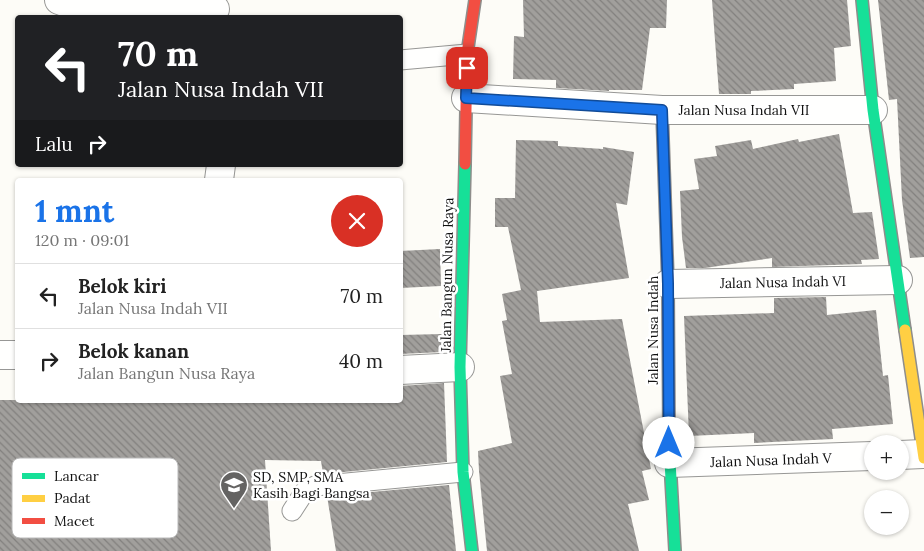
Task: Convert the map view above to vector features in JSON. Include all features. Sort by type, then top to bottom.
[{"type":"street","points":[[59,0],[89,11],[215,9]]},
{"type":"street","name":"Jalan Bangun Nusa Raya","points":[[472,551],[463,472],[460,367],[467,54],[475,0]]},
{"type":"street","points":[[862,0],[873,110],[898,280],[916,456]]},
{"type":"street","name":"Jalan Nusa Indah VII","points":[[466,98],[662,110],[873,110]]},
{"type":"street","name":"Jalan Nusa Indah","points":[[662,110],[668,284],[669,463],[675,551]]},
{"type":"street","name":"Jalan Nusa Indah VI","points":[[668,284],[898,280]]},
{"type":"street","points":[[0,355],[15,355]]},
{"type":"street","points":[[403,370],[460,367]]},
{"type":"street","name":"Jalan Nusa Indah V","points":[[669,463],[864,456]]},
{"type":"lane","points":[[403,60],[467,54]]},
{"type":"lane","points":[[292,511],[305,491],[315,486],[463,472]]},
{"type":"building","points":[[523,0],[667,0],[666,28],[650,28],[642,90],[609,91],[556,88],[556,80],[513,79],[514,36],[524,37]]},
{"type":"building","points":[[712,0],[847,0],[851,46],[834,48],[836,81],[794,84],[794,89],[751,91],[751,94],[719,94]]},
{"type":"building","points":[[878,0],[924,0],[924,257],[910,258],[902,200],[897,99],[889,100]]},
{"type":"building","points":[[839,134],[853,213],[872,212],[879,259],[861,260],[862,264],[772,267],[772,258],[705,268],[686,268],[682,237],[680,191],[699,189],[694,159],[717,156],[715,146],[751,140],[753,149],[798,139],[799,142]]},
{"type":"building","points":[[516,140],[558,141],[558,146],[603,149],[603,147],[634,152],[627,205],[616,203],[629,278],[537,291],[540,322],[622,319],[651,469],[642,471],[649,500],[628,504],[639,551],[487,551],[478,451],[512,443],[500,376],[512,374],[502,321],[507,320],[502,294],[521,290],[508,227],[495,227],[495,198],[515,198]]},
{"type":"building","points":[[440,249],[441,286],[403,288],[403,251]]},
{"type":"building","points":[[826,297],[827,315],[876,310],[883,376],[888,375],[893,424],[832,429],[833,439],[754,443],[754,433],[689,436],[684,316],[774,313],[774,298]]},
{"type":"building","points":[[443,334],[443,352],[403,354],[403,335]]},
{"type":"building","points":[[444,383],[447,462],[323,474],[321,461],[265,460],[271,551],[0,551],[0,400],[15,400],[15,403],[403,403],[403,386]]},
{"type":"building","points":[[449,485],[456,551],[336,551],[327,496]]},
{"type":"traffic: fast","points":[[862,0],[873,110],[905,330]]},
{"type":"traffic: fast","points":[[465,164],[460,367],[463,472],[472,551]]},
{"type":"traffic: fast","points":[[669,443],[675,551]]},
{"type":"traffic: slow","points":[[905,330],[924,458]]},
{"type":"traffic: jam","points":[[465,164],[467,54],[475,0]]},
{"type":"traffic: jam","points":[[662,110],[668,284],[669,443]]},
{"type":"place","name":"SD, SMP, SMA Kasih Bagi Bangsa","points":[[234,509]]},
{"type":"route","points":[[467,68],[466,98],[662,110],[668,284],[669,443]]}]
